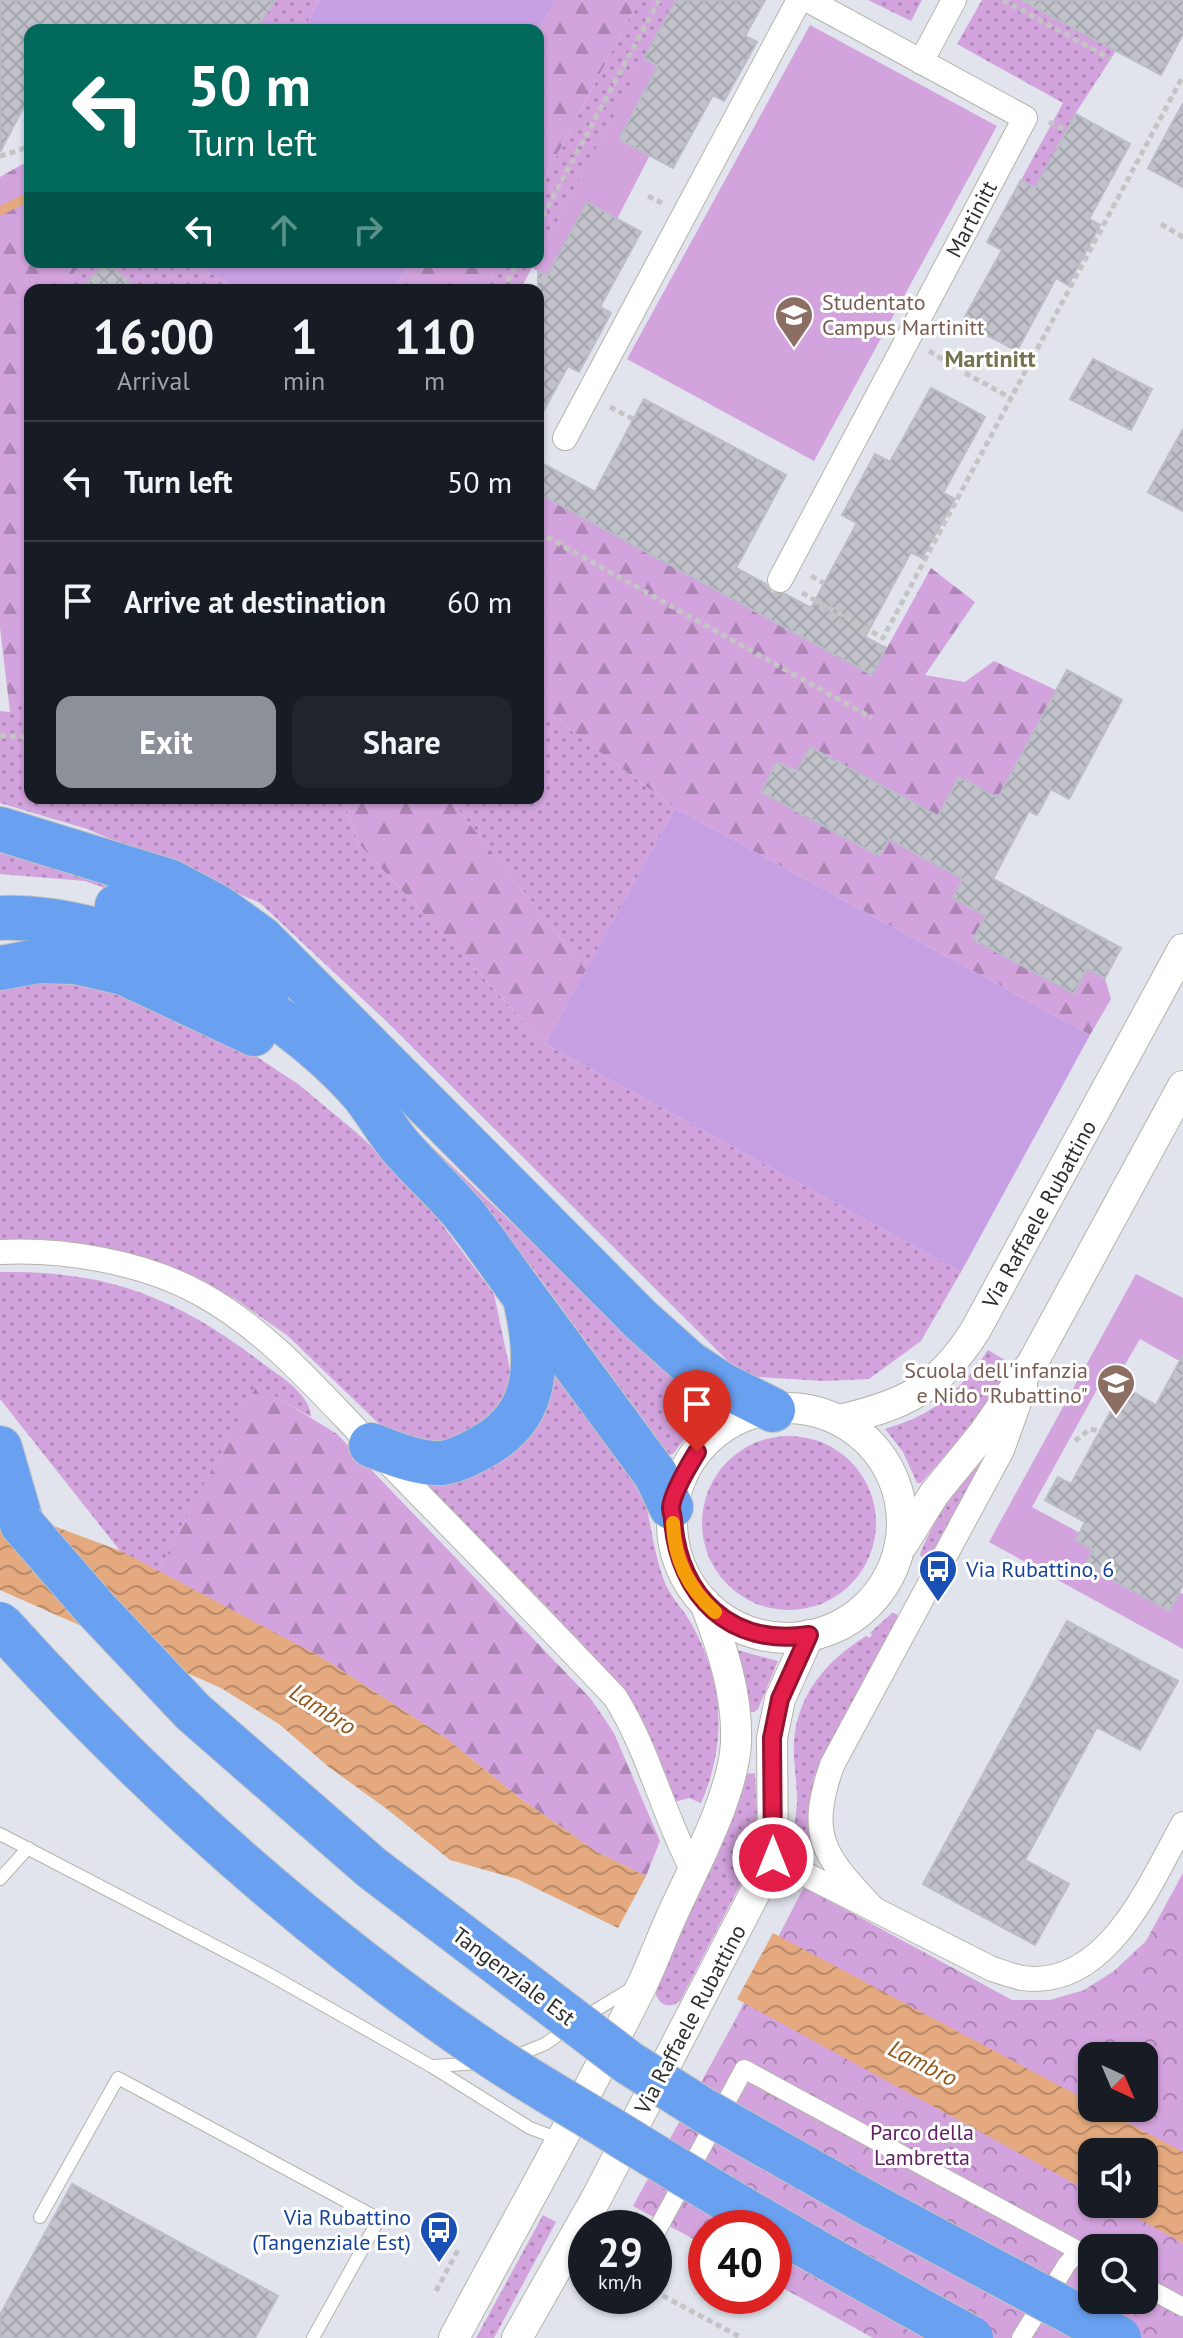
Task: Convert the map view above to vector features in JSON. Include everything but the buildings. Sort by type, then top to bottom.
[{"type":"highway","points":[[0,829],[169,881],[218,907],[261,938],[641,1320],[688,1362],[721,1384],[773,1410]]},
{"type":"highway","points":[[0,890],[31,890],[100,901],[177,925],[246,960],[358,1034]]},
{"type":"highway","points":[[0,918],[29,917],[96,929],[153,948],[212,978],[309,1043],[361,1092],[399,1145],[463,1213],[656,1475],[671,1507]]},
{"type":"highway","points":[[0,968],[38,961],[76,962],[124,973],[180,997],[244,1027],[309,1072],[399,1145]]},
{"type":"highway","points":[[371,1445],[413,1460],[443,1463],[471,1454],[502,1435],[524,1408],[533,1375],[533,1339],[524,1297]]},
{"type":"highway","points":[[0,1448],[11,1510]]},
{"type":"highway","name":"Tangenziale Est","points":[[11,1510],[94,1607],[193,1712],[372,1868],[629,2063],[705,2111],[869,2204],[1119,2338]]},
{"type":"highway","points":[[0,1624],[62,1692],[192,1819],[267,1886],[424,2007],[494,2058],[670,2165],[829,2261],[971,2338]]},
{"type":"street","points":[[565,438],[799,0]]},
{"type":"street","name":"Martinitt","points":[[780,580],[1025,118],[808,0]]},
{"type":"street","points":[[921,62],[954,0]]},
{"type":"street","name":"Via Raffaele Rubattino","points":[[839,1420],[882,1410],[911,1396],[938,1378],[959,1356],[1183,949]]},
{"type":"street","name":"Via Raffaele Rubattino","points":[[898,1553],[902,1510],[889,1470],[873,1446],[839,1420],[812,1411],[773,1410],[742,1418],[707,1442],[689,1464],[671,1507],[679,1560],[691,1586],[705,1603],[727,1620],[752,1632],[780,1637],[809,1635],[836,1627],[860,1612],[880,1591],[898,1553],[934,1494],[983,1434],[1033,1362],[1183,1086]]},
{"type":"street","points":[[0,1252],[112,1261],[159,1275],[201,1294],[246,1325],[307,1378],[615,1697],[628,1717],[679,1846],[693,1871]]},
{"type":"street","name":"Via Raffaele Rubattino","points":[[871,1906],[847,1880],[827,1848],[818,1818],[822,1792],[832,1765],[1002,1450],[1033,1362]]},
{"type":"street","name":"Via Raffaele Rubattino","points":[[454,2338],[562,2140],[643,1982],[693,1871],[727,1783],[735,1746],[736,1714],[721,1646],[705,1603]]},
{"type":"street","name":"Via Raffaele Rubattino","points":[[517,2338],[597,2197],[773,1858],[772,1738],[780,1699],[809,1635]]},
{"type":"street","points":[[773,1858],[992,1969],[1024,1978],[1052,1976],[1079,1967],[1103,1949],[1126,1925],[1183,1824]]},
{"type":"street","points":[[668,2210],[744,2069],[1078,2251]]},
{"type":"street","points":[[1021,2338],[1067,2264],[1078,2259]]},
{"type":"street","points":[[1158,2294],[1183,2307]]},
{"type":"lane","points":[[0,1834],[265,1972],[431,2066],[530,2128],[562,2140]]},
{"type":"lane","points":[[0,1879],[28,1848]]},
{"type":"lane","points":[[431,2066],[454,2067],[510,2059],[545,2044],[602,2004],[643,1982]]},
{"type":"lane","points":[[40,2217],[118,2078],[379,2219],[313,2338]]},
{"type":"path","points":[[544,214],[659,0]]},
{"type":"path","points":[[1003,0],[1111,59]]},
{"type":"path","points":[[780,580],[883,638],[1183,76]]},
{"type":"path","points":[[0,156],[24,148]]},
{"type":"path","points":[[1161,224],[1183,237]]},
{"type":"path","points":[[922,348],[952,365]]},
{"type":"path","points":[[965,373],[1011,398]]},
{"type":"path","points":[[544,535],[872,718]]},
{"type":"path","points":[[0,736],[24,737]]},
{"type":"path","points":[[1075,1441],[1090,1429],[1099,1431]]},
{"type":"path","points":[[436,2291],[458,2250]]},
{"type":"path","points":[[672,2301],[742,2338]]},
{"type":"green space","points":[[276,0],[320,0],[306,24],[258,24]]},
{"type":"green space","points":[[555,0],[639,0],[544,180],[544,24]]},
{"type":"green space","points":[[639,0],[676,0],[544,246],[544,180]]},
{"type":"green space","points":[[868,0],[922,0],[911,21]]},
{"type":"green space","points":[[982,0],[1021,0],[1116,51],[1075,114],[1035,188],[1021,180],[1063,103],[957,44]]},
{"type":"green space","points":[[810,25],[997,126],[814,461],[627,359]]},
{"type":"green space","points":[[644,59],[659,66],[650,155],[617,219],[587,202],[547,276],[532,268],[544,268],[544,246]]},
{"type":"green space","points":[[24,163],[24,268],[78,268],[66,284],[24,284],[24,700],[10,712],[0,628],[0,177]]},
{"type":"green space","points":[[78,268],[201,268],[230,284],[66,284]]},
{"type":"green space","points":[[407,268],[497,268],[488,284],[397,284]]},
{"type":"green space","points":[[497,268],[532,268],[523,284],[488,284]]},
{"type":"green space","points":[[544,496],[872,675],[931,568],[975,602],[925,675],[965,682],[994,661],[1056,690],[1013,770],[1008,803],[959,777],[931,830],[777,762],[879,855],[889,839],[963,879],[986,916],[974,939],[1074,993],[1087,969],[1105,979],[1111,999],[1090,1035],[675,808],[544,710]]},
{"type":"green space","points":[[24,700],[24,804],[345,804],[358,843],[545,1044],[961,1272],[921,1341],[869,1379],[824,1381],[743,1376],[385,1020],[260,903],[87,829],[0,803],[0,711],[10,712]]},
{"type":"green space","points":[[544,710],[675,808],[586,970],[454,804],[544,804]]},
{"type":"green space","points":[[345,804],[454,804],[586,970],[545,1044],[358,843]]},
{"type":"green space","points":[[0,846],[120,882],[115,892],[85,881],[0,874]]},
{"type":"green space","points":[[87,978],[231,1040],[298,1084],[411,1183],[494,1294],[510,1370],[509,1385],[505,1397],[480,1428],[436,1444],[395,1435],[377,1422],[288,1336],[235,1299],[176,1270],[97,1246],[47,1241],[0,1241],[0,983]]},
{"type":"green space","points":[[405,1121],[651,1356],[721,1407],[692,1429],[673,1454],[670,1455],[665,1449],[530,1265]]},
{"type":"green space","points":[[0,1272],[40,1273],[112,1284],[175,1307],[237,1344],[289,1383],[306,1402],[311,1417],[257,1386],[158,1571],[121,1552],[0,1399]]},
{"type":"green space","points":[[1136,1274],[1183,1298],[1183,1363],[1140,1339],[1116,1380],[1105,1375],[1032,1507],[1080,1533],[1076,1540],[1183,1594],[1183,1649],[989,1542]]},
{"type":"green space","points":[[988,1350],[1015,1366],[973,1425],[921,1483],[917,1483],[903,1452],[885,1429],[927,1412],[947,1398]]},
{"type":"green space","points":[[544,1358],[640,1487],[665,1583],[692,1625],[711,1669],[716,1691],[718,1736],[715,1758],[701,1803],[689,1798],[671,1803],[609,1674],[548,1608],[412,1473],[448,1474]]},
{"type":"green space","points":[[257,1385],[337,1434],[591,1699],[614,1733],[660,1841],[646,1876],[597,1852],[521,1799],[446,1738],[321,1657],[158,1571]]},
{"type":"green space","points":[[789,1436],[822,1443],[850,1462],[869,1490],[876,1523],[869,1556],[850,1584],[822,1603],[789,1610],[756,1603],[728,1584],[709,1556],[702,1523],[709,1490],[728,1462],[756,1443]]},
{"type":"green space","points":[[988,1456],[929,1558],[923,1561],[920,1554],[940,1514],[957,1489]]},
{"type":"green space","points":[[892,1613],[897,1614],[897,1618],[814,1777],[809,1814],[815,1848],[805,1852],[814,1873],[799,1862],[794,1852],[797,1801],[794,1738],[798,1720],[812,1687],[823,1672],[850,1647],[866,1636],[869,1638],[870,1633]]},
{"type":"green space","points":[[737,1650],[778,1661],[754,1712],[749,1712]]},
{"type":"green space","points":[[755,1773],[757,1812],[753,1860],[680,2001],[664,2004],[655,1990],[726,1834],[746,1774]]},
{"type":"green space","name":"Parco della Lambretta","points":[[1183,1873],[1183,2338],[873,2338],[792,2293],[792,2210],[688,2210],[688,2236],[672,2227],[672,2210],[640,2210],[633,2206],[804,1887],[1012,2000],[1050,2000],[1084,1990],[1114,1971],[1146,1941]]},
{"type":"green space","points":[[543,2215],[556,2222],[494,2338],[476,2338]]},
{"type":"shaded area","points":[[320,0],[555,0],[542,24],[306,24]]},
{"type":"shaded area","points":[[201,268],[407,268],[397,284],[230,284]]},
{"type":"shaded area","points":[[675,808],[1090,1035],[961,1272],[545,1044]]},
{"type":"water","name":"Lambro","points":[[0,1506],[121,1551],[321,1657],[446,1738],[521,1799],[597,1852],[646,1876],[618,1928],[517,1879],[450,1860],[330,1768],[279,1724],[221,1688],[0,1590]]},
{"type":"water","name":"Lambro","points":[[773,1933],[1078,2096],[1078,2122],[1127,2122],[1157,2138],[1078,2138],[1078,2185],[737,1999]]},
{"type":"water","points":[[1158,2139],[1183,2152],[1183,2243],[1137,2218],[1158,2218]]},
{"type":"waterway","points":[[0,211],[24,199]]},
{"type":"slow traffic","points":[[673,1523],[675,1547],[684,1573],[691,1586],[715,1612]]},
{"type":"place","name":"Studentato Campus Martinitt","points":[[794,349]]},
{"type":"place","name":"Scuola dell'infanzia e Nido \"Rubattino\"","points":[[1116,1417]]},
{"type":"place","name":"Via Rubattino, 6","points":[[938,1603]]},
{"type":"place","name":"Via Rubattino (Tangenziale Est)","points":[[439,2264]]},
{"type":"district","name":"Martinitt","points":[[990,358]]},
{"type":"route","points":[[697,1452],[671,1507],[675,1547],[691,1586],[715,1612],[739,1627],[766,1636],[809,1635],[780,1699],[772,1738],[773,1858]]}]
